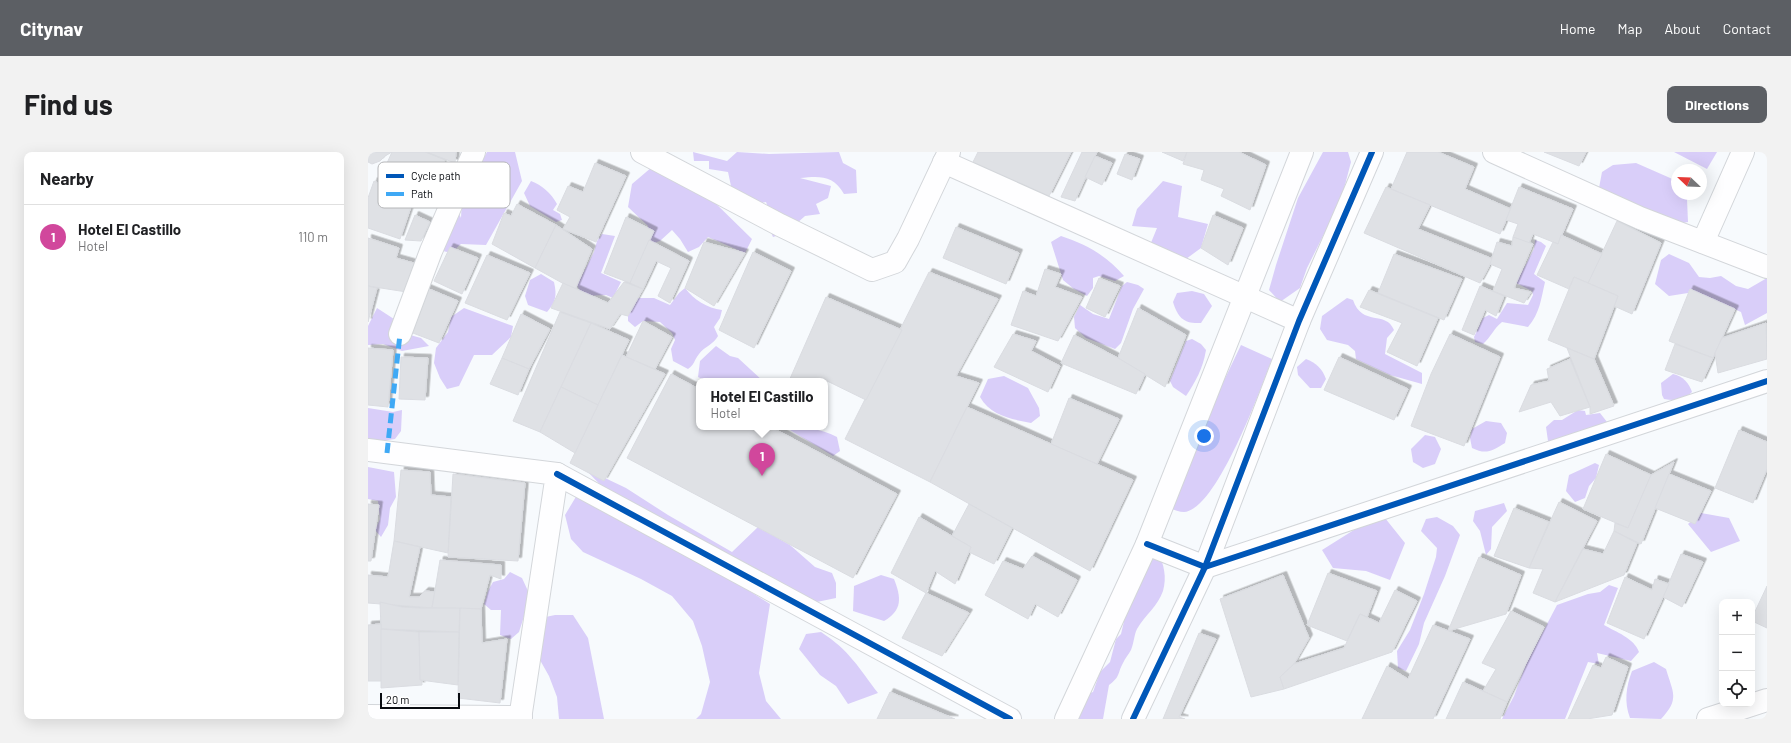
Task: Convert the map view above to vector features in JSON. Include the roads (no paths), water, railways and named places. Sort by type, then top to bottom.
[{"type":"street","points":[[470,162],[474,152]]},
{"type":"street","points":[[642,152],[780,225],[872,270],[895,262],[908,239],[947,157],[1243,297],[1299,321]]},
{"type":"street","points":[[1066,719],[1147,544],[1243,297],[1302,152]]},
{"type":"street","points":[[1133,719],[1205,567],[1299,321],[1372,152]]},
{"type":"street","points":[[1494,152],[1640,218],[1767,267]]},
{"type":"street","points":[[1703,242],[1743,152]]},
{"type":"street","points":[[400,334],[431,251],[450,208]]},
{"type":"street","points":[[1147,544],[1205,567],[1767,381]]},
{"type":"street","points":[[368,450],[557,474],[1010,719]]},
{"type":"street","points":[[368,716],[521,718],[557,474]]},
{"type":"street","points":[[1708,719],[1767,700]]},
{"type":"place","name":"Hotel El Castillo","points":[[762,476]]}]
